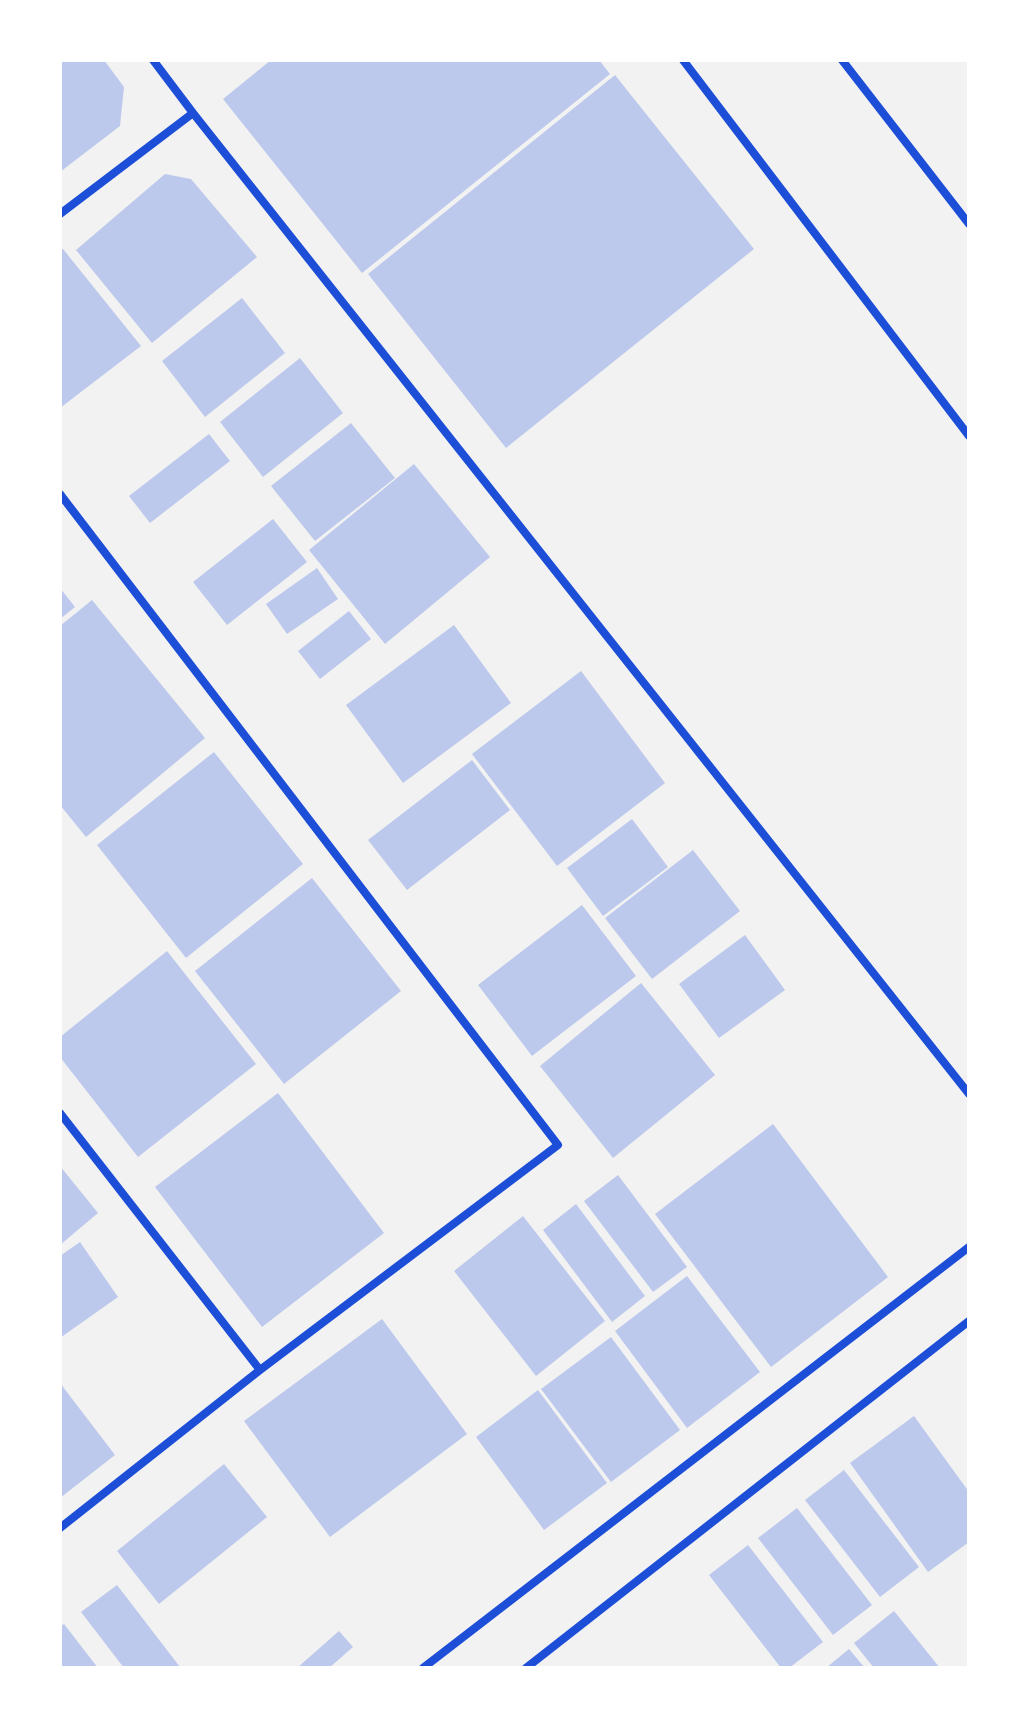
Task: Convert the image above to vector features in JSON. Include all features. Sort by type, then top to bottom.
[{"type":"street","points":[[153,60],[969,1094]]},
{"type":"street","points":[[683,60],[969,436]]},
{"type":"street","points":[[842,60],[969,224]]},
{"type":"street","points":[[60,214],[193,113]]},
{"type":"street","points":[[60,494],[558,1145],[260,1370],[60,1528]]},
{"type":"street","points":[[60,1113],[260,1370]]},
{"type":"street","points":[[423,1668],[969,1247]]},
{"type":"street","points":[[526,1668],[969,1321]]},
{"type":"building","points":[[60,60],[104,60],[124,87],[120,126],[60,172]]},
{"type":"building","points":[[271,60],[599,60],[610,74],[362,273],[223,99]]},
{"type":"building","points":[[615,75],[754,249],[506,448],[368,274]]},
{"type":"building","points":[[165,174],[191,179],[257,257],[152,343],[76,250]]},
{"type":"building","points":[[63,249],[141,346],[60,408],[60,251]]},
{"type":"building","points":[[242,298],[285,353],[205,417],[162,361]]},
{"type":"building","points":[[300,358],[343,413],[263,477],[220,422]]},
{"type":"building","points":[[351,423],[395,478],[315,541],[271,486]]},
{"type":"building","points":[[209,434],[230,461],[150,523],[129,496]]},
{"type":"building","points":[[414,464],[490,557],[385,644],[309,550]]},
{"type":"building","points":[[273,519],[307,562],[227,625],[193,582]]},
{"type":"building","points":[[317,568],[338,599],[287,634],[266,604]]},
{"type":"building","points":[[60,588],[75,607],[60,619]]},
{"type":"building","points":[[92,600],[205,738],[86,837],[60,805],[60,626]]},
{"type":"building","points":[[349,611],[371,639],[320,679],[298,651]]},
{"type":"building","points":[[454,625],[511,703],[403,783],[346,705]]},
{"type":"building","points":[[581,671],[665,783],[557,866],[472,754]]},
{"type":"building","points":[[214,752],[303,864],[186,958],[97,845]]},
{"type":"building","points":[[472,760],[510,810],[407,890],[368,840]]},
{"type":"building","points":[[632,819],[668,867],[603,916],[567,868]]},
{"type":"building","points":[[693,850],[740,911],[652,979],[605,918]]},
{"type":"building","points":[[312,878],[401,991],[284,1084],[195,971]]},
{"type":"building","points":[[582,905],[636,976],[532,1056],[478,985]]},
{"type":"building","points":[[745,935],[785,990],[719,1038],[679,984]]},
{"type":"building","points":[[167,951],[256,1064],[138,1157],[60,1057],[60,1037]]},
{"type":"building","points":[[641,983],[715,1075],[613,1158],[540,1066]]},
{"type":"building","points":[[278,1093],[384,1233],[262,1327],[155,1187]]},
{"type":"building","points":[[773,1124],[888,1277],[771,1367],[655,1214]]},
{"type":"building","points":[[60,1166],[98,1213],[60,1245]]},
{"type":"building","points":[[618,1175],[687,1267],[653,1292],[584,1201]]},
{"type":"building","points":[[576,1204],[645,1296],[612,1322],[543,1230]]},
{"type":"building","points":[[523,1216],[605,1321],[536,1376],[454,1271]]},
{"type":"building","points":[[80,1242],[118,1297],[60,1338],[60,1256]]},
{"type":"building","points":[[687,1276],[760,1372],[687,1428],[615,1331]]},
{"type":"building","points":[[382,1319],[467,1434],[330,1537],[244,1421]]},
{"type":"building","points":[[611,1337],[680,1430],[611,1482],[541,1389]]},
{"type":"building","points":[[60,1383],[115,1455],[60,1498]]},
{"type":"building","points":[[538,1390],[607,1483],[544,1530],[476,1437]]},
{"type":"building","points":[[914,1416],[969,1492],[969,1542],[928,1572],[850,1463]]},
{"type":"building","points":[[224,1464],[267,1517],[159,1604],[117,1551]]},
{"type":"building","points":[[844,1470],[919,1567],[880,1597],[805,1500]]},
{"type":"building","points":[[797,1508],[872,1605],[833,1635],[758,1538]]},
{"type":"building","points":[[748,1545],[823,1642],[789,1668],[781,1668],[709,1575]]},
{"type":"building","points":[[117,1585],[180,1667],[124,1668],[81,1612]]},
{"type":"building","points":[[894,1611],[940,1668],[874,1668],[854,1643]]},
{"type":"building","points":[[64,1624],[98,1668],[60,1668],[60,1627]]},
{"type":"building","points":[[339,1631],[353,1647],[329,1668],[297,1668]]},
{"type":"building","points":[[849,1649],[865,1668],[826,1668]]}]
